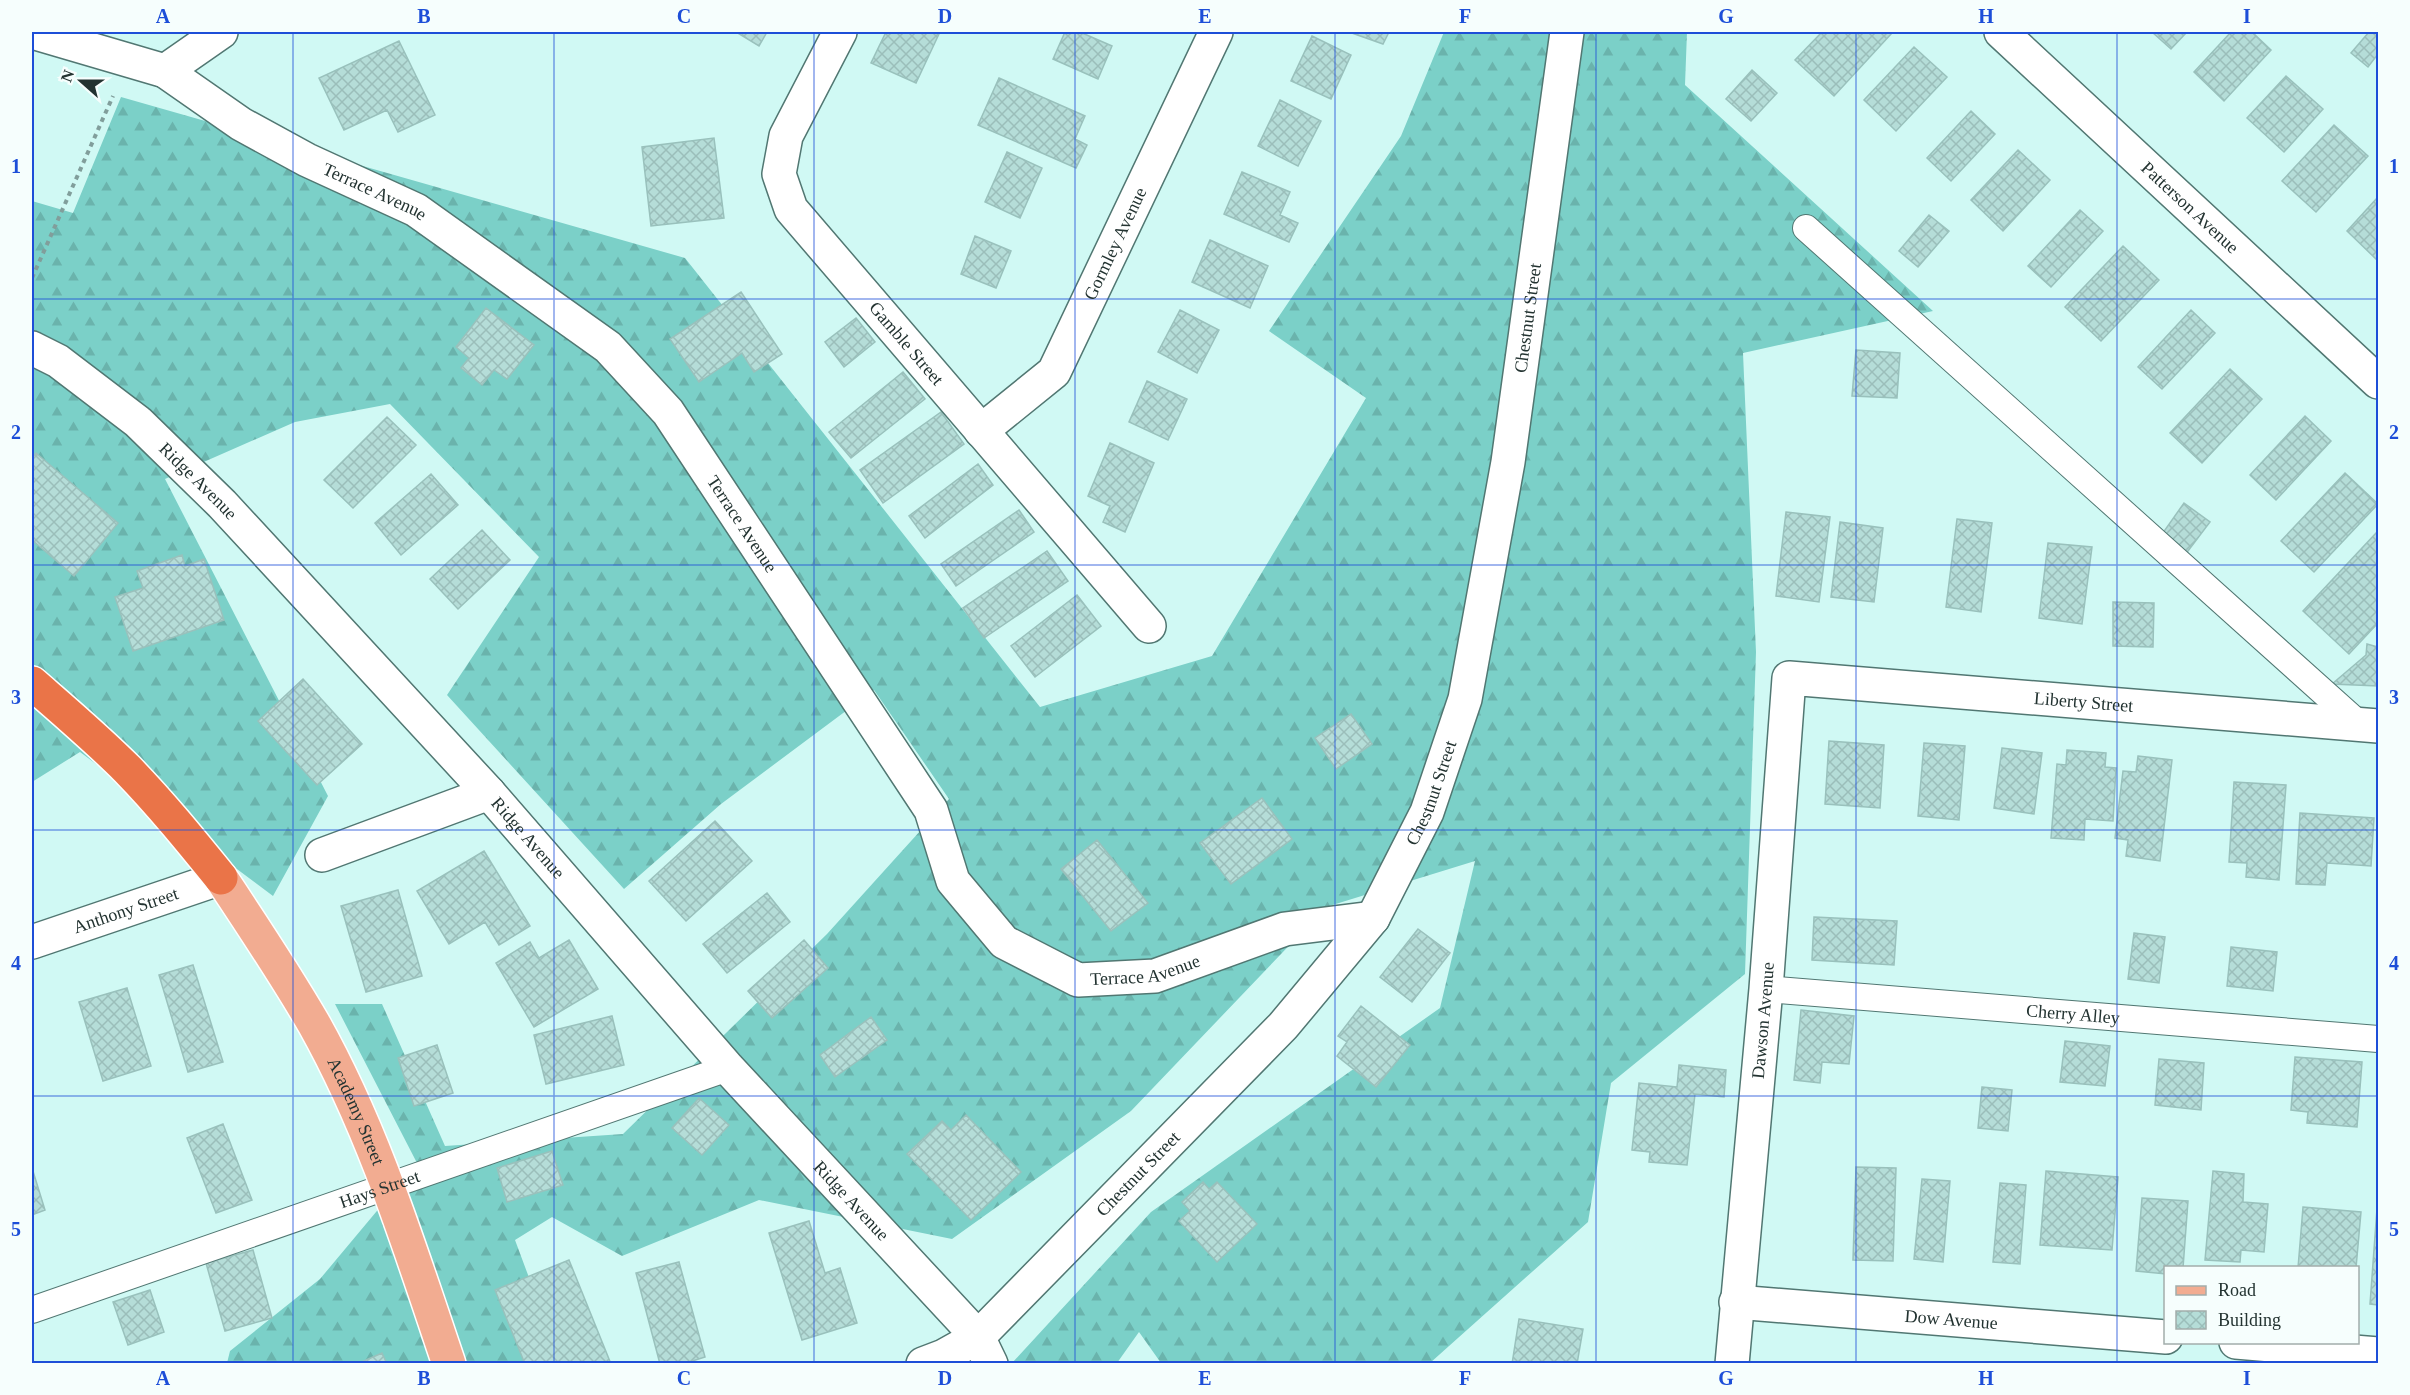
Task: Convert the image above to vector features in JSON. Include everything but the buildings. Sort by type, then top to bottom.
[{"type":"highway","points":[[32,683],[127,769],[177,823],[221,878]]},
{"type":"main road","name":"Academy Street","points":[[221,878],[314,1025],[353,1103],[388,1186],[449,1364]]},
{"type":"street","name":"Terrace Avenue","points":[[32,32],[165,70],[241,124],[307,160],[416,210],[608,347],[674,422],[931,810],[953,881],[1004,942],[1078,980],[1155,976],[1285,929],[1373,918]]},
{"type":"street","points":[[165,70],[221,32]]},
{"type":"street","name":"Gamble Street","points":[[840,32],[786,136],[779,174],[791,209],[1149,626]]},
{"type":"street","name":"Gormley Avenue","points":[[981,431],[1054,372],[1216,32]]},
{"type":"street","name":"Chestnut Street","points":[[923,1364],[944,1356],[984,1350],[1283,1026],[1373,918],[1427,812],[1465,699],[1508,462],[1567,32]]},
{"type":"street","name":"Patterson Avenue","points":[[2001,32],[2379,382]]},
{"type":"street","name":"Ridge Avenue","points":[[32,348],[58,362],[138,422],[231,513],[489,793],[728,1068],[984,1350]]},
{"type":"street","name":"Liberty Street","points":[[1789,678],[2369,725]]},
{"type":"street","name":"Dawson Avenue","points":[[1732,1364],[1766,989],[1789,678]]},
{"type":"street","points":[[322,855],[489,793]]},
{"type":"street","name":"Anthony Street","points":[[32,942],[221,878]]},
{"type":"street","name":"Dow Avenue","points":[[1736,1302],[2164,1337]]},
{"type":"street","points":[[2226,1344],[2239,1364]]},
{"type":"street","points":[[2260,1344],[2379,1354]]},
{"type":"lane","points":[[1806,228],[2369,725]]},
{"type":"lane","name":"Cherry Alley","points":[[1766,989],[2379,1039]]},
{"type":"lane","name":"Hays Street","points":[[32,1310],[728,1068]]},
{"type":"path","points":[[32,278],[129,60]]},
{"type":"green space","points":[[1444,32],[1687,32],[1685,85],[1933,311],[1743,353],[1756,652],[1745,974],[1611,1083],[1588,1222],[1430,1363],[1161,1363],[1139,1332],[1117,1363],[1012,1363],[1151,1212],[1440,1008],[1475,861],[1326,907],[1131,1111],[952,1239],[759,1200],[622,1256],[552,1217],[515,1240],[553,1342],[585,1363],[227,1363],[230,1351],[320,1279],[417,1163],[335,1004],[382,1004],[445,1146],[623,1134],[827,934],[949,799],[874,690],[721,804],[624,889],[447,695],[539,557],[390,404],[295,422],[165,479],[328,796],[273,896],[80,752],[32,782],[32,201],[73,213],[121,97],[685,258],[1040,707],[1212,656],[1366,398],[1269,331],[1401,136]]}]
